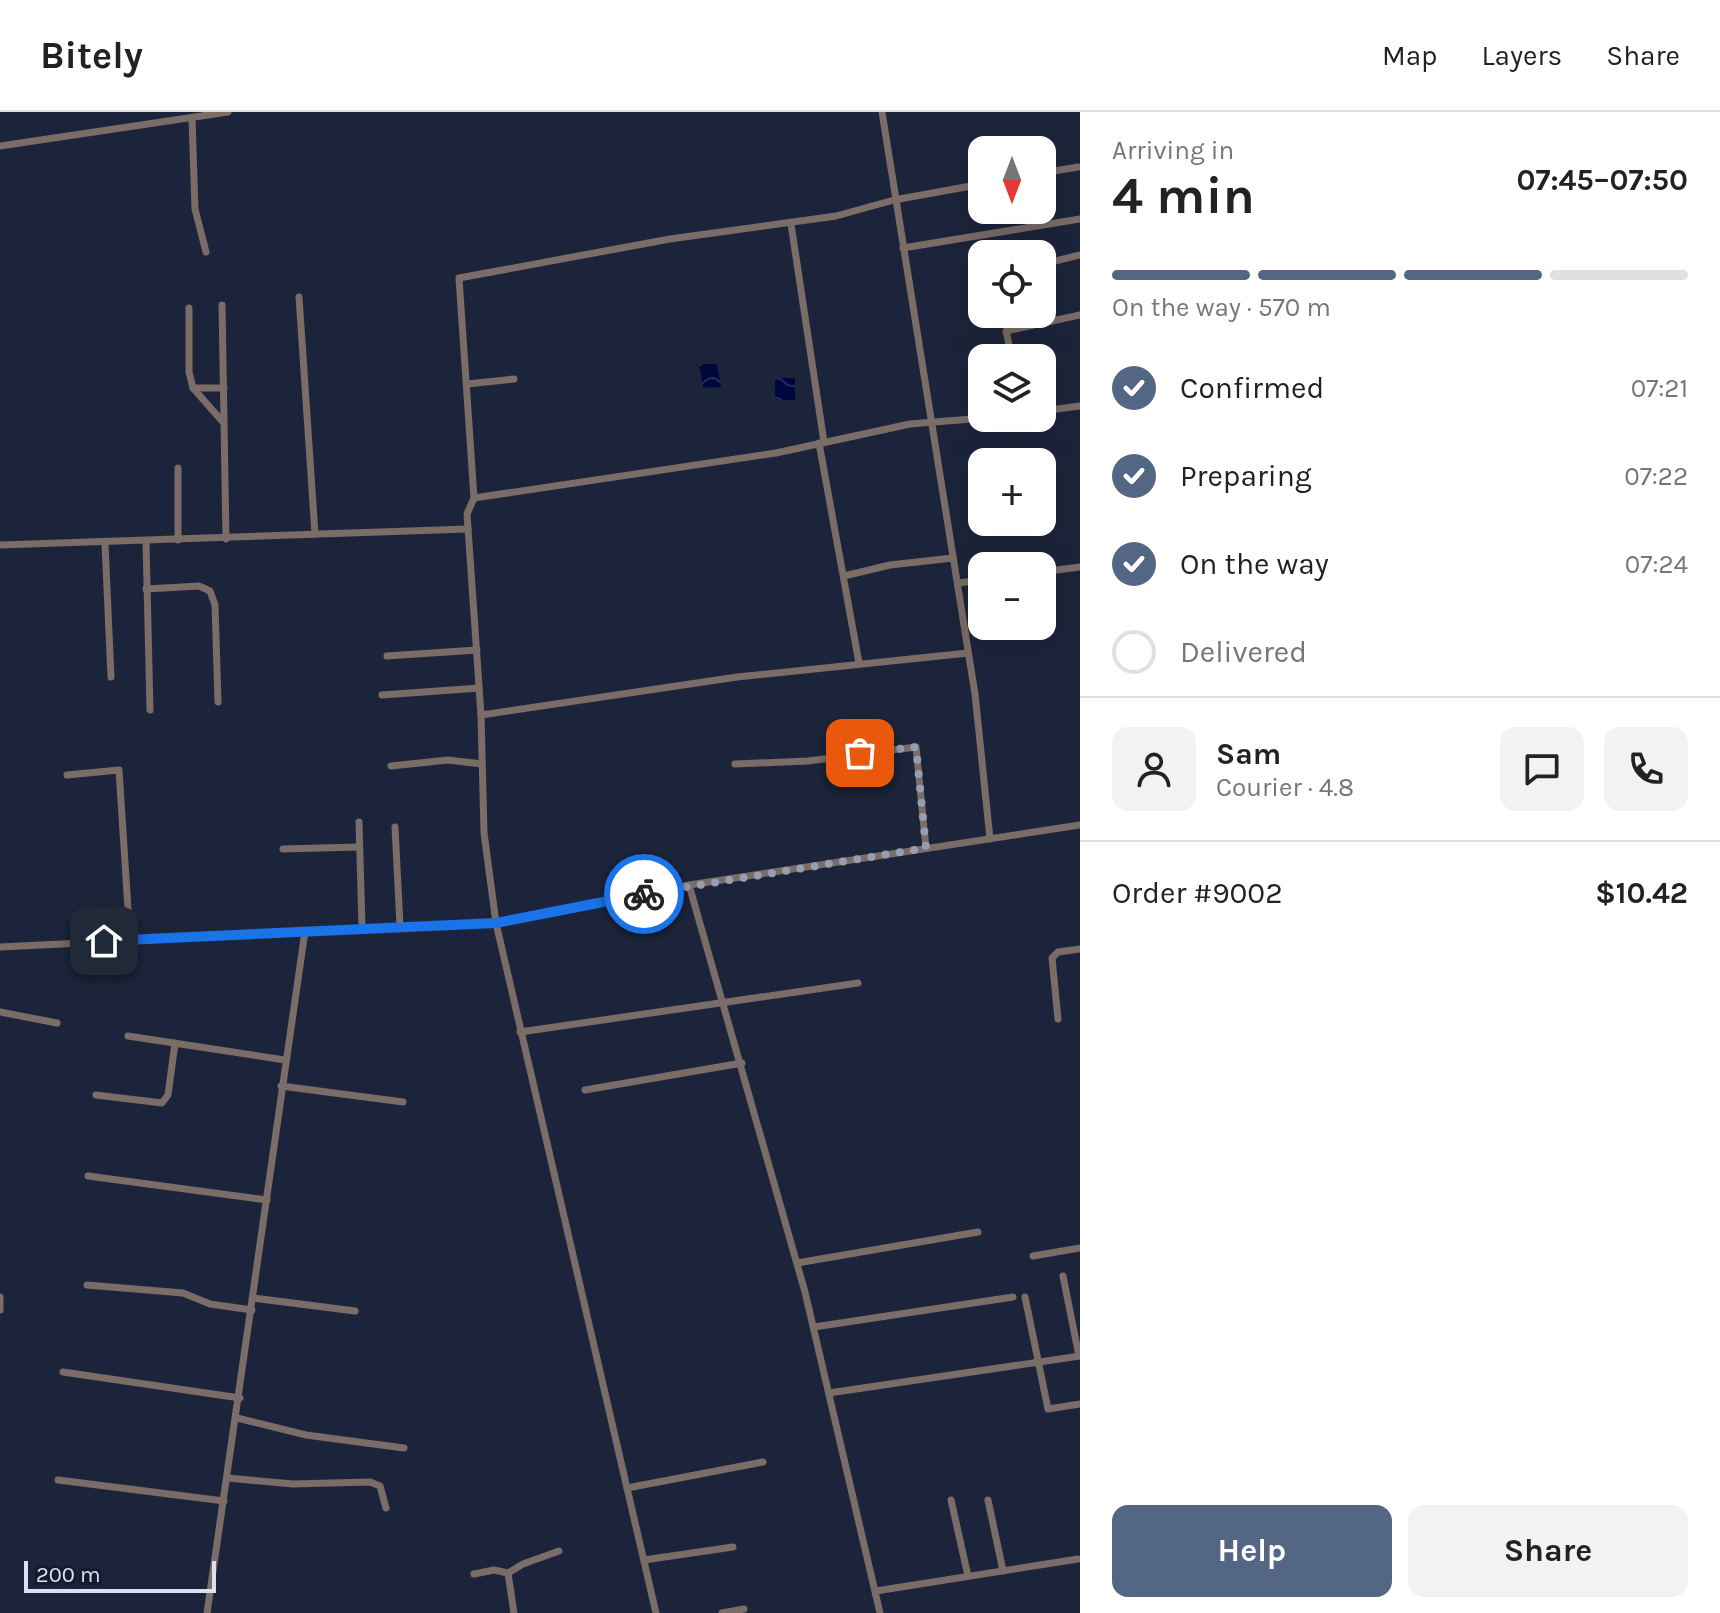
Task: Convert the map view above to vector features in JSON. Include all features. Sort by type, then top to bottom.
[{"type":"street","points":[[0,146],[228,112]]},
{"type":"street","points":[[882,112],[958,583],[990,839]]},
{"type":"street","points":[[192,118],[195,209],[206,252]]},
{"type":"street","points":[[1056,171],[1078,167]]},
{"type":"street","points":[[656,1613],[496,923],[484,833],[481,715],[468,529],[468,506],[474,498],[458,283],[462,277],[670,239],[791,224],[968,187]]},
{"type":"street","points":[[903,248],[1080,219]]},
{"type":"street","points":[[791,224],[821,443],[859,663]]},
{"type":"street","points":[[1056,261],[1080,255]]},
{"type":"street","points":[[299,297],[315,534]]},
{"type":"street","points":[[222,305],[226,539]]},
{"type":"street","points":[[189,308],[189,372],[193,388],[222,421]]},
{"type":"street","points":[[1009,344],[1006,331],[1080,315]]},
{"type":"street","points":[[467,384],[514,379]]},
{"type":"street","points":[[193,388],[224,388]]},
{"type":"street","points":[[1056,409],[1080,406]]},
{"type":"street","points":[[474,498],[821,443],[910,424],[968,420]]},
{"type":"street","points":[[178,468],[178,540]]},
{"type":"street","points":[[0,545],[105,544],[468,529]]},
{"type":"street","points":[[146,542],[150,710]]},
{"type":"street","points":[[105,544],[111,677]]},
{"type":"street","points":[[844,576],[890,565],[953,558]]},
{"type":"street","points":[[1056,570],[1080,567]]},
{"type":"street","points":[[958,583],[968,582]]},
{"type":"street","points":[[146,589],[199,586],[210,591],[215,605],[218,702]]},
{"type":"street","points":[[387,656],[477,650]]},
{"type":"street","points":[[481,715],[737,677],[968,653]]},
{"type":"street","points":[[382,695],[479,688]]},
{"type":"street","points":[[735,764],[808,761],[916,747],[926,848]]},
{"type":"street","points":[[391,766],[448,760],[482,764]]},
{"type":"street","points":[[67,775],[119,770],[130,940]]},
{"type":"street","points":[[359,822],[362,927]]},
{"type":"street","points":[[0,947],[362,927],[496,923],[689,885],[1080,825]]},
{"type":"street","points":[[395,827],[400,926]]},
{"type":"street","points":[[283,849],[358,847]]},
{"type":"street","points":[[689,885],[726,1004],[814,1327],[880,1613]]},
{"type":"street","points":[[207,1613],[305,931]]},
{"type":"street","points":[[1058,1019],[1052,958],[1058,952],[1080,949]]},
{"type":"street","points":[[520,1032],[858,983]]},
{"type":"street","points":[[0,1012],[57,1023]]},
{"type":"street","points":[[128,1036],[285,1060]]},
{"type":"street","points":[[96,1095],[162,1103],[168,1095],[175,1043]]},
{"type":"street","points":[[585,1090],[742,1063]]},
{"type":"street","points":[[281,1086],[403,1102]]},
{"type":"street","points":[[88,1176],[267,1200]]},
{"type":"street","points":[[797,1263],[978,1232]]},
{"type":"street","points":[[1033,1256],[1080,1248]]},
{"type":"street","points":[[829,1393],[1080,1356],[1063,1276]]},
{"type":"street","points":[[87,1285],[183,1293],[210,1304],[252,1310]]},
{"type":"street","points":[[0,1297],[0,1310]]},
{"type":"street","points":[[814,1327],[1013,1297]]},
{"type":"street","points":[[1025,1297],[1048,1409],[1080,1404]]},
{"type":"street","points":[[253,1298],[355,1311]]},
{"type":"street","points":[[63,1372],[240,1398]]},
{"type":"street","points":[[237,1418],[306,1435],[404,1448]]},
{"type":"street","points":[[627,1488],[763,1462]]},
{"type":"street","points":[[227,1478],[293,1484],[370,1482],[380,1486],[386,1508]]},
{"type":"street","points":[[58,1480],[224,1501]]},
{"type":"street","points":[[951,1500],[968,1576]]},
{"type":"street","points":[[988,1500],[1003,1571]]},
{"type":"street","points":[[644,1560],[733,1547]]},
{"type":"street","points":[[474,1574],[494,1570],[508,1573],[559,1551]]},
{"type":"street","points":[[876,1591],[1078,1559]]},
{"type":"street","points":[[508,1573],[514,1613]]},
{"type":"street","points":[[722,1613],[744,1609]]},
{"type":"water","points":[[699,364],[717,364],[721,387],[703,388]]},
{"type":"water","points":[[775,378],[795,378],[795,400],[775,400]]},
{"type":"way so far","points":[[644,894],[926,848],[916,747],[860,753]]},
{"type":"route","points":[[104,941],[496,923],[644,894]]}]
